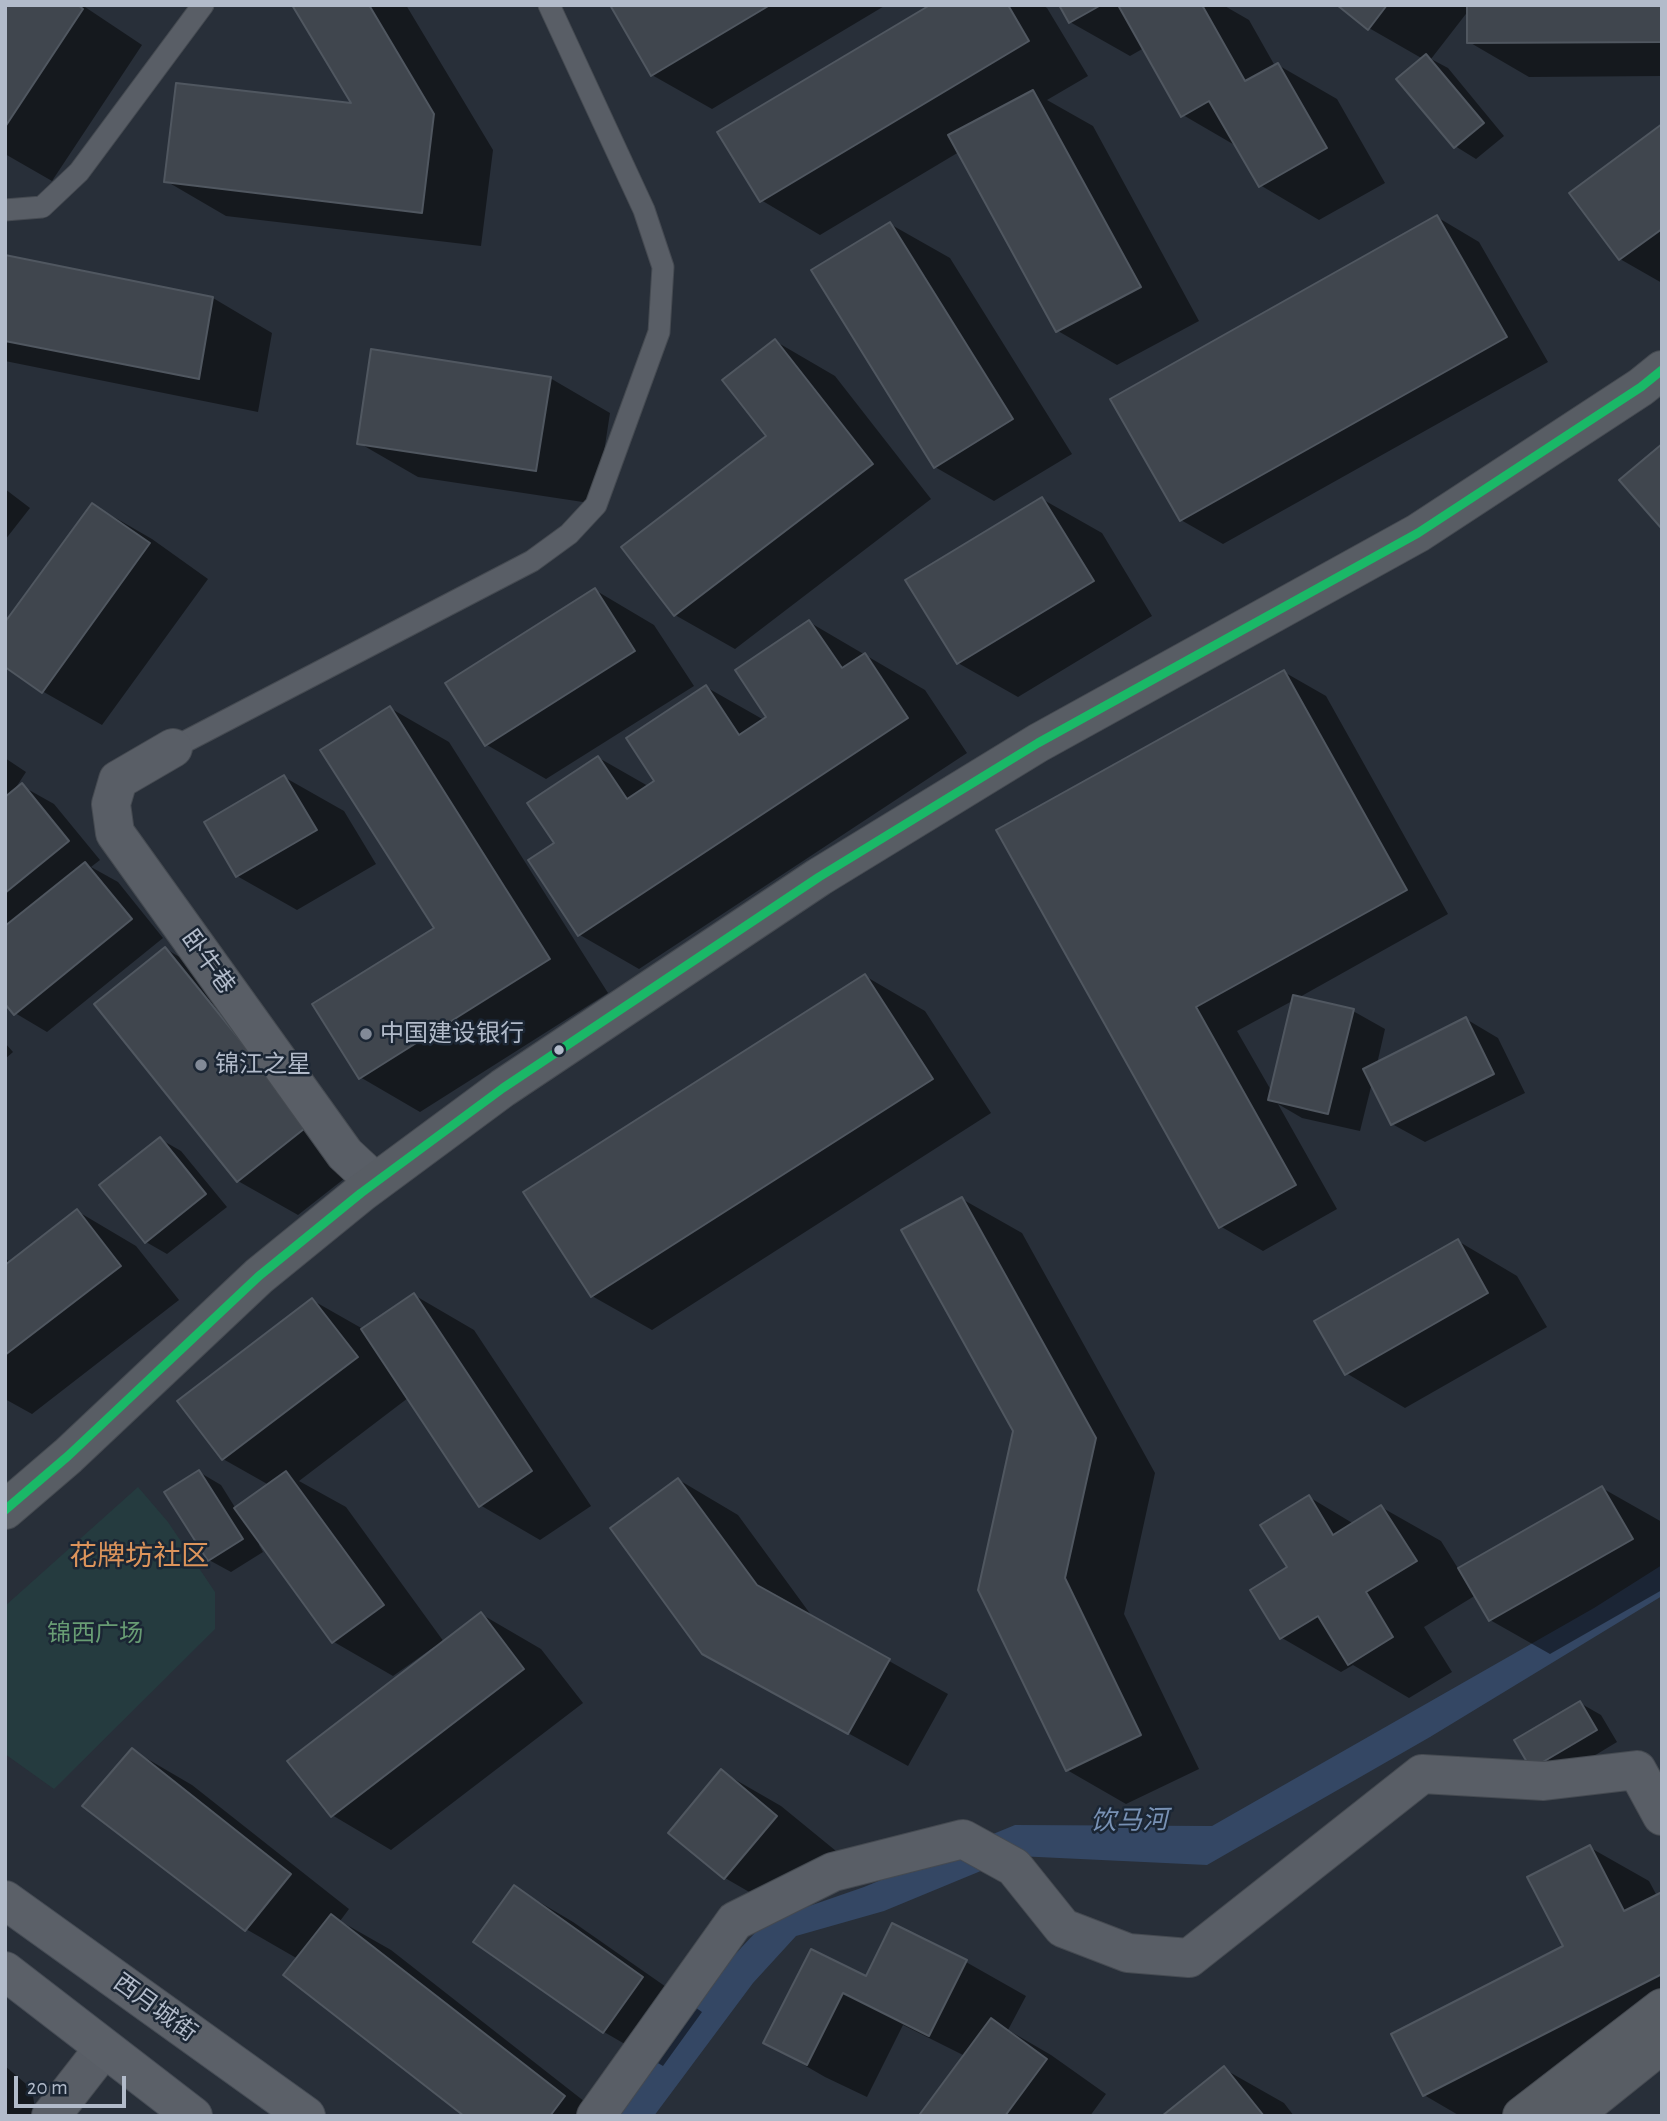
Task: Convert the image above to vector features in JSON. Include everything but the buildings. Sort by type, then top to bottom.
[{"type":"main road","name":"西月城街","points":[[5,1900],[306,2116]]},
{"type":"main road","points":[[5,1972],[193,2116]]},
{"type":"street","points":[[5,1510],[68,1456],[259,1276],[375,1182],[503,1088],[818,877],[1038,743],[1418,533],[1641,387],[1662,370]]},
{"type":"street","name":"卧牛巷","points":[[173,748],[118,780],[111,804],[115,833],[345,1154],[375,1182]]},
{"type":"street","points":[[596,2116],[735,1921],[833,1872],[963,1839],[1014,1867],[1063,1928],[1128,1952],[1189,1958],[1422,1774],[1544,1781],[1637,1770],[1662,1816]]},
{"type":"street","points":[[1522,2116],[1662,2008]]},
{"type":"street","points":[[1572,2116],[1662,2044]]},
{"type":"street","points":[[51,2116],[104,2048]]},
{"type":"lane","points":[[5,210],[42,207],[79,172],[203,5]]},
{"type":"lane","points":[[173,748],[532,561],[569,534],[596,505],[659,332],[663,267],[644,210],[549,5]]},
{"type":"green space","name":"锦西广场","points":[[138,1487],[168,1522],[215,1592],[215,1629],[54,1789],[5,1754],[5,1606]]},
{"type":"water","points":[[1662,1565],[1662,1596],[1430,1737],[1207,1865],[1017,1856],[884,1911],[796,1936],[753,1983],[654,2116],[612,2116],[690,2003],[766,1921],[864,1887],[1015,1825],[1212,1826],[1594,1608]]},
{"type":"transit line","name":"20","points":[[5,1510],[68,1456],[259,1276],[361,1193],[503,1088],[819,877],[1038,743],[1418,533],[1641,387],[1662,370]]},
{"type":"place","name":"中国建设银行","points":[[366,1034]]},
{"type":"place","name":"锦江之星","points":[[201,1065]]},
{"type":"district","name":"花牌坊社区","points":[[139,1557]]},
{"type":"water label","name":"饮马河","points":[[1129,1821]]}]
